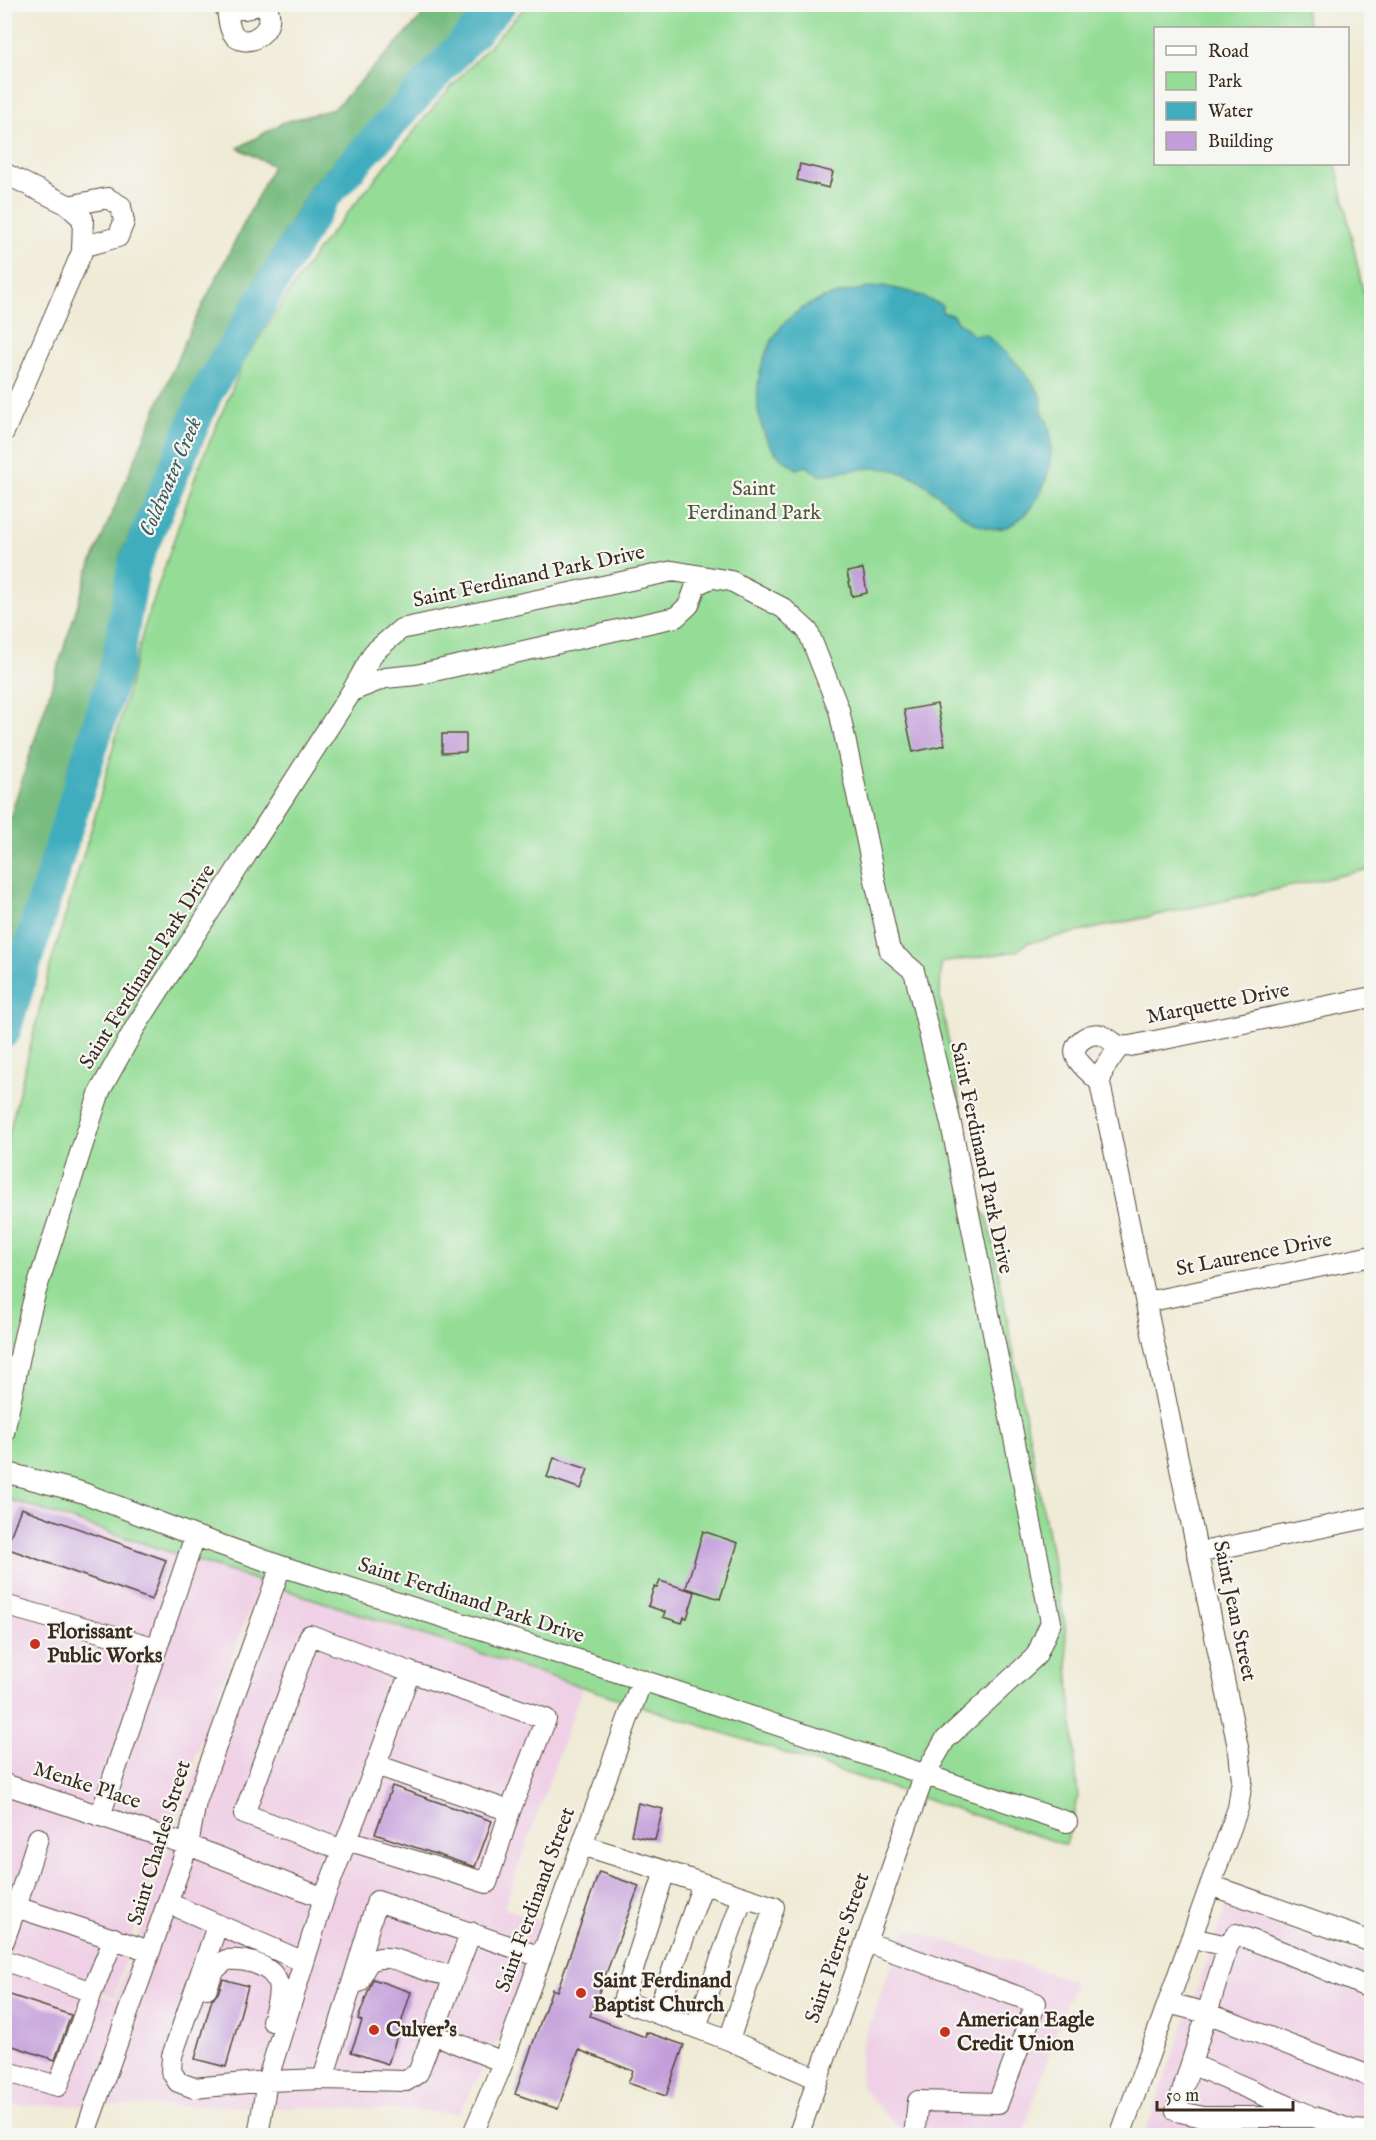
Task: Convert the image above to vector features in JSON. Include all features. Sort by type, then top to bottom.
[{"type":"street","points":[[224,6],[257,6],[269,11],[270,20],[260,36],[249,40],[238,38],[232,32],[224,6]]},
{"type":"street","points":[[4,173],[76,213]]},
{"type":"street","points":[[76,213],[107,198],[122,206],[124,222],[118,237],[82,247]]},
{"type":"street","points":[[4,432],[82,252],[76,213]]},
{"type":"street","name":"Saint Ferdinand Park Drive","points":[[4,1433],[35,1294],[100,1091],[136,1026],[352,691],[374,651],[401,629],[673,571],[731,581],[783,608],[808,631],[839,710],[890,951],[914,971],[951,1124],[1051,1622],[1036,1656],[945,1740],[924,1776]]},
{"type":"street","points":[[352,691],[386,678],[416,675],[676,617],[689,605],[696,585],[711,578]]},
{"type":"street","name":"Marquette Drive","points":[[1119,1047],[1371,997]]},
{"type":"street","points":[[1089,1034],[1101,1035],[1119,1047],[1103,1070],[1100,1083],[1094,1075],[1078,1064],[1076,1052],[1079,1041],[1089,1034]]},
{"type":"street","name":"Saint Jean Street","points":[[1100,1083],[1239,1752],[1242,1780],[1238,1808],[1120,2136]]},
{"type":"street","name":"St Laurence Drive","points":[[1146,1302],[1371,1256]]},
{"type":"street","name":"Saint Ferdinand Park Drive","points":[[4,1472],[81,1491],[195,1536],[281,1566],[642,1680],[1067,1822]]},
{"type":"street","points":[[1197,1553],[1371,1517]]},
{"type":"street","points":[[100,1816],[195,1536]]},
{"type":"street","name":"Saint Charles Street","points":[[84,2136],[189,1845],[196,1802],[281,1566]]},
{"type":"street","points":[[4,1605],[157,1648]]},
{"type":"street","points":[[310,1635],[410,1672],[546,1719],[510,1811],[487,1883],[345,1845],[244,1814],[310,1635]]},
{"type":"street","points":[[258,2136],[267,2080],[324,1898],[410,1672]]},
{"type":"street","name":"Saint Ferdinand Street","points":[[472,2136],[503,2062],[642,1680]]},
{"type":"street","points":[[376,1765],[510,1811]]},
{"type":"street","name":"Saint Pierre Street","points":[[798,2136],[924,1776]]},
{"type":"street","name":"Menke Place","points":[[4,1784],[189,1845],[324,1898]]},
{"type":"street","points":[[4,1941],[38,1838]]},
{"type":"street","points":[[582,1845],[774,1907],[729,2040]]},
{"type":"street","points":[[665,1871],[623,2001],[729,2040],[818,2079]]},
{"type":"street","points":[[657,2013],[704,1884]]},
{"type":"street","points":[[1210,1885],[1371,1942]]},
{"type":"street","points":[[696,2027],[743,1897]]},
{"type":"street","points":[[323,2079],[377,1901],[541,1957]]},
{"type":"street","points":[[168,1903],[304,1962]]},
{"type":"street","points":[[16,1907],[150,1951]]},
{"type":"street","points":[[217,1926],[172,2056],[171,2071],[178,2082],[194,2088],[267,2080],[406,2081],[418,2073],[471,1932]]},
{"type":"street","points":[[1314,2117],[1203,2117],[1176,2111],[1228,1946],[1236,1934],[1288,1953],[1371,1989]]},
{"type":"street","points":[[4,2071],[58,2086],[114,1938]]},
{"type":"street","points":[[1191,1938],[1228,1946]]},
{"type":"street","points":[[866,1942],[1036,2003],[998,2103],[918,2101],[914,2136]]},
{"type":"street","points":[[342,2017],[351,2010],[363,1971],[369,1962],[379,1958],[392,1959],[454,1976]]},
{"type":"street","points":[[4,1960],[92,1992]]},
{"type":"street","points":[[171,2071],[182,2057],[213,1971],[226,1960],[246,1961],[273,1972],[278,1982],[279,1993],[272,2023],[279,2044]]},
{"type":"street","points":[[1168,2003],[1207,2013],[1371,2077]]},
{"type":"street","points":[[433,2034],[503,2062]]},
{"type":"street","points":[[1191,2064],[1314,2117],[1352,2130],[1371,2131]]},
{"type":"shaded area","points":[[4,1338],[275,1540],[138,1915],[114,1997],[5,1958]]},
{"type":"shaded area","points":[[268,1570],[588,1672],[504,1908],[542,1922],[505,2028],[459,2113],[326,2107],[5,2105],[5,1962],[115,2000]]},
{"type":"shaded area","points":[[1226,1907],[1371,1959],[1371,2135],[1156,2136],[1146,2131]]},
{"type":"shaded area","points":[[906,1928],[1074,1981],[1023,2132],[899,2129],[861,2087],[860,2049]]},
{"type":"green space","points":[[434,4],[482,5],[312,185],[200,374],[120,556],[105,650],[13,951],[5,948],[5,833],[90,566],[187,336],[273,166],[238,148],[284,122],[334,109]]},
{"type":"green space","name":"Saint Ferdinand Park","points":[[527,5],[1304,5],[1309,27],[1154,27],[1154,165],[1336,165],[1372,334],[1371,869],[1027,943],[1017,951],[941,963],[940,997],[980,1209],[988,1218],[1065,1625],[1078,1799],[1066,1845],[5,1498],[4,1363],[10,1343],[4,1341],[5,1149],[51,963],[96,813],[144,628],[198,469],[244,361],[316,252],[440,99]]},
{"type":"water","points":[[883,286],[911,292],[942,305],[942,312],[953,315],[972,335],[986,335],[1019,366],[1040,394],[1042,410],[1051,438],[1047,475],[1032,506],[1010,525],[996,529],[981,526],[967,518],[914,477],[897,471],[868,468],[820,475],[806,466],[797,469],[770,445],[759,413],[759,376],[771,342],[781,327],[803,308],[824,298]]},
{"type":"building","points":[[800,164],[833,172],[829,188],[797,180]]},
{"type":"building","points":[[863,569],[867,593],[852,596],[847,572]]},
{"type":"building","points":[[937,704],[945,745],[913,752],[904,710]]},
{"type":"building","points":[[442,734],[466,734],[466,752],[442,753]]},
{"type":"building","points":[[554,1458],[588,1469],[581,1489],[547,1477]]},
{"type":"building","points":[[21,1508],[166,1560],[152,1600],[6,1548]]},
{"type":"building","points":[[703,1531],[738,1543],[720,1599],[686,1588]]},
{"type":"building","points":[[660,1581],[695,1592],[687,1618],[684,1617],[682,1623],[663,1617],[665,1612],[648,1606],[654,1587],[657,1588]]},
{"type":"building","points":[[392,1786],[492,1821],[475,1867],[375,1834]]},
{"type":"building","points":[[638,1803],[663,1809],[655,1840],[631,1835]]},
{"type":"building","name":"Saint Ferdinand Baptist Church","points":[[599,1872],[639,1886],[590,2016],[645,2037],[646,2032],[684,2045],[666,2096],[628,2083],[633,2071],[579,2050],[558,2109],[515,2094],[552,1989],[557,1991]]},
{"type":"building","points":[[223,1979],[248,1986],[226,2067],[195,2059],[212,1999],[218,1993]]},
{"type":"building","points":[[373,1979],[411,1992],[388,2064],[351,2052],[362,2021],[358,2019]]},
{"type":"building","points":[[4,1993],[71,2015],[55,2060],[4,2043]]},
{"type":"waterway","name":"Coldwater Creek","points":[[4,1032],[117,664],[134,565],[206,394],[325,195],[500,4]]},
{"type":"place","name":"Florissant Public Works","points":[[35,1644]]},
{"type":"place","name":"Saint Ferdinand Baptist Church","points":[[581,1993]]},
{"type":"place","name":"Culver's","points":[[374,2030]]},
{"type":"place","name":"American Eagle Credit Union","points":[[945,2032]]}]
